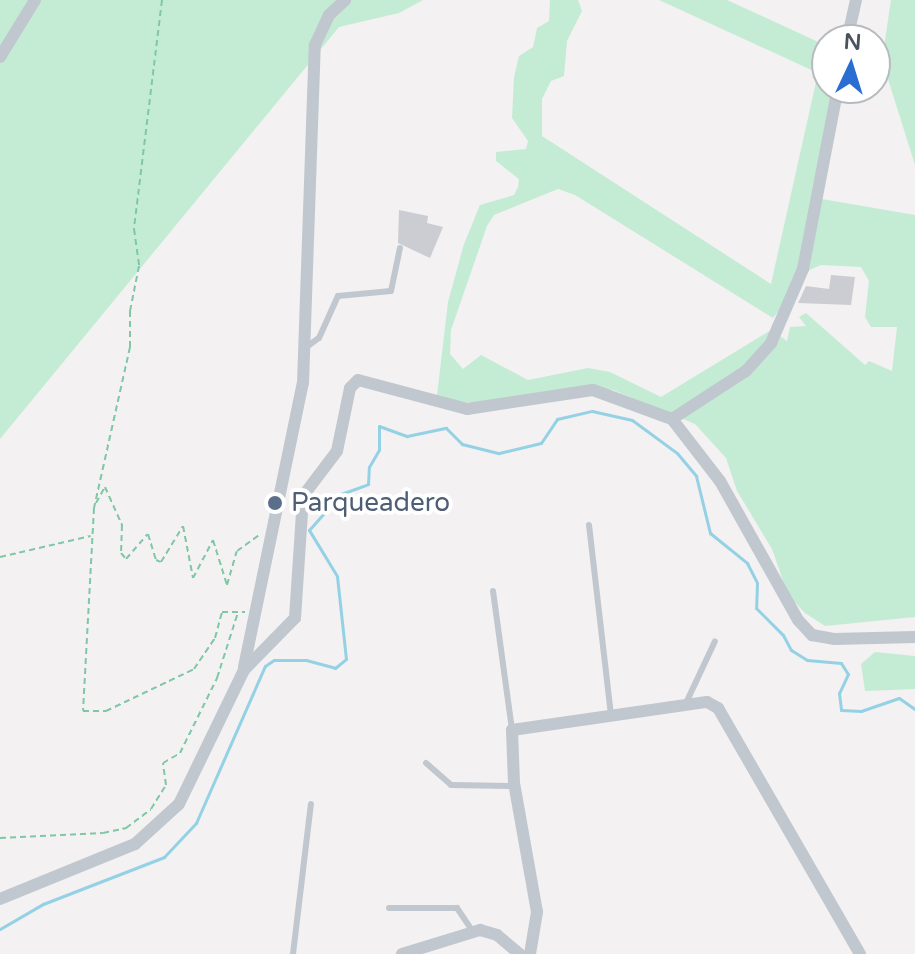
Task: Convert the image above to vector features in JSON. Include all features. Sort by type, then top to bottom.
[{"type":"street","points":[[0,57],[35,0]]},
{"type":"street","points":[[0,899],[135,844],[179,804],[244,670],[303,383],[315,45],[329,15],[345,0]]},
{"type":"street","points":[[851,24],[856,0]]},
{"type":"street","points":[[672,419],[746,371],[771,343],[803,269],[835,104]]},
{"type":"street","points":[[244,670],[295,618],[303,496],[337,451],[352,383],[366,380],[467,409],[593,390],[672,419],[720,481],[798,620],[812,635],[834,639],[915,637]]},
{"type":"street","points":[[530,954],[537,912],[514,786],[512,730],[707,702],[718,708],[860,954]]},
{"type":"street","points":[[402,954],[472,930],[497,935],[520,954]]},
{"type":"lane","points":[[305,348],[319,338],[338,296],[391,291],[400,248]]},
{"type":"lane","points":[[589,525],[611,714]]},
{"type":"lane","points":[[493,591],[512,730]]},
{"type":"lane","points":[[686,705],[715,641]]},
{"type":"lane","points":[[426,763],[451,785],[514,786]]},
{"type":"lane","points":[[293,954],[311,804]]},
{"type":"lane","points":[[389,908],[457,908],[472,930]]},
{"type":"path","points":[[162,0],[134,229],[139,266],[130,311],[130,347],[94,508],[82,666],[85,713],[110,710],[194,669],[215,638],[222,612],[255,612]]},
{"type":"path","points":[[94,508],[105,487],[122,525],[121,553],[126,559],[148,534],[156,560],[161,562],[183,526],[193,578],[214,541],[227,585],[237,551],[272,525]]},
{"type":"path","points":[[0,557],[92,536]]},
{"type":"path","points":[[0,838],[103,833],[126,828],[151,809],[166,785],[163,763],[180,753],[217,678],[238,612]]},
{"type":"green space","points":[[0,0],[423,0],[399,13],[339,27],[0,439]]},
{"type":"green space","points":[[550,0],[578,0],[582,11],[567,41],[564,76],[551,81],[542,99],[542,136],[771,284],[811,104],[833,104],[822,199],[915,215],[915,617],[825,626],[805,613],[788,595],[772,549],[737,491],[726,458],[695,424],[613,390],[580,388],[487,403],[446,402],[437,395],[448,302],[464,244],[480,205],[514,195],[518,187],[519,179],[496,161],[496,152],[526,149],[528,141],[512,118],[514,77],[519,56],[533,47],[537,28],[549,21]],"holes":[[[558,189],[575,195],[773,318],[788,299],[796,276],[821,265],[861,267],[869,281],[865,317],[871,327],[897,327],[892,371],[869,361],[865,365],[806,313],[799,317],[806,326],[790,327],[787,341],[771,330],[661,397],[610,372],[588,368],[528,380],[481,355],[463,369],[450,354],[451,330],[487,226],[494,215]]]},
{"type":"green space","points":[[659,0],[727,0],[811,39],[811,70]]},
{"type":"green space","points":[[891,0],[915,0],[915,165],[891,89],[891,24],[887,24]]},
{"type":"green space","points":[[875,652],[915,656],[915,689],[865,691],[861,664]]},
{"type":"building","points":[[399,210],[428,216],[427,223],[443,227],[430,258],[398,243]]},
{"type":"building","points":[[831,275],[855,277],[851,305],[798,303],[806,286],[829,289]]},
{"type":"waterway","points":[[0,929],[43,904],[164,857],[196,823],[265,666],[274,660],[306,660],[335,668],[346,659],[337,576],[309,530],[341,494],[368,484],[369,467],[379,450],[379,426],[407,436],[446,428],[462,444],[499,453],[541,443],[557,419],[592,411],[632,420],[677,453],[696,476],[710,533],[747,563],[757,583],[756,608],[783,635],[791,650],[807,660],[841,663],[848,674],[839,693],[841,710],[861,711],[899,698],[915,709]]},
{"type":"place","name":"Parqueadero","points":[[275,503]]}]
